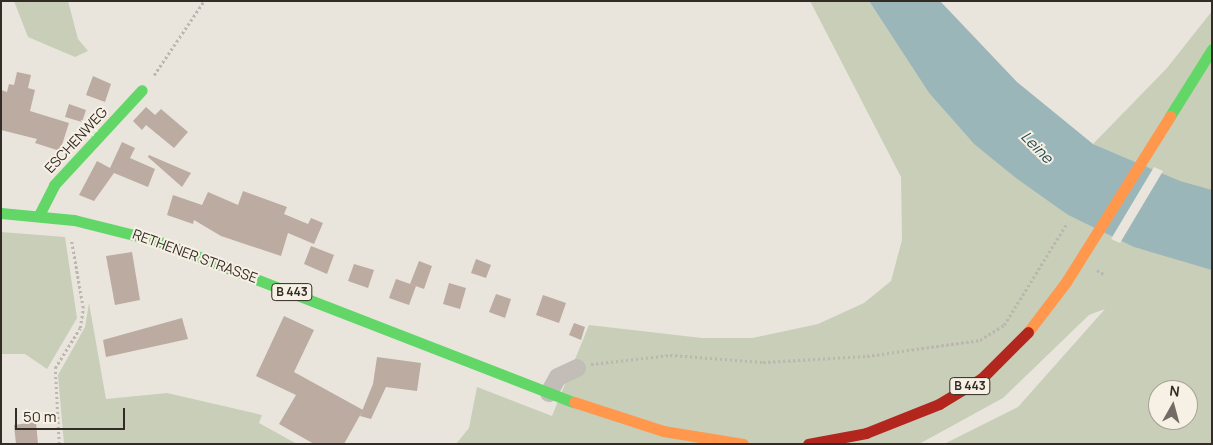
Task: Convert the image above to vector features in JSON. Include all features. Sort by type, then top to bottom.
[{"type":"main road","name":"B 443","points":[[808,444],[891,425],[962,391],[1024,339],[1083,256],[1163,124],[1212,49]]},
{"type":"main road","name":"ESCHENWEG","points":[[39,215],[54,185],[142,90]]},
{"type":"main road","name":"RETHENER STRASSE","points":[[1,213],[39,215],[158,241],[549,393],[634,423],[743,444]]},
{"type":"street","points":[[549,393],[558,377],[577,368]]},
{"type":"path","points":[[142,90],[172,54],[204,1]]},
{"type":"path","points":[[577,368],[670,355],[763,362],[867,356],[980,340],[1004,325],[1068,223]]},
{"type":"path","points":[[59,444],[55,368],[80,328],[83,308],[70,234]]},
{"type":"path","points":[[1097,270],[1105,275]]},
{"type":"green space","points":[[14,1],[68,1],[78,39],[88,51],[75,57],[28,37]]},
{"type":"green space","points":[[810,1],[869,1],[929,93],[974,144],[1068,215],[1140,249],[1179,181],[1093,144],[1167,68],[1212,11],[1212,444],[944,444],[1018,407],[1105,309],[1089,315],[1003,398],[919,444],[456,444],[469,428],[477,387],[552,416],[589,325],[702,338],[752,338],[818,324],[864,303],[891,281],[902,240],[901,177]]},
{"type":"green space","points":[[1,232],[65,237],[77,318],[47,369],[25,354],[1,354]]},
{"type":"green space","points":[[89,303],[106,399],[167,393],[262,415],[259,423],[297,444],[64,444],[58,375],[85,327]]},
{"type":"water","name":"Leine","points":[[869,1],[940,1],[1017,82],[1093,144],[1180,181],[1212,190],[1212,270],[1134,247],[1068,215],[1016,178],[974,144],[929,93]]},
{"type":"pier","points":[[1154,167],[1163,171],[1120,243],[1111,239]]},
{"type":"building","points":[[17,72],[31,75],[28,88],[35,90],[30,111],[69,123],[60,151],[35,143],[37,139],[1,130],[1,90],[7,92],[9,84],[14,85]]},
{"type":"building","points":[[93,76],[111,84],[105,102],[86,95]]},
{"type":"building","points":[[69,104],[86,110],[82,122],[65,117]]},
{"type":"building","points":[[146,107],[155,115],[161,109],[188,132],[174,148],[146,125],[142,130],[133,121]]},
{"type":"building","points":[[122,142],[135,148],[130,158],[155,169],[148,187],[114,173],[94,201],[79,195],[97,161],[110,168]]},
{"type":"building","points":[[149,155],[191,173],[182,187],[148,157]]},
{"type":"building","points":[[243,191],[287,207],[284,214],[308,224],[311,218],[323,223],[314,244],[288,233],[281,256],[221,236],[194,220],[193,224],[167,215],[173,195],[202,205],[208,192],[238,205]]},
{"type":"building","points":[[311,246],[334,255],[327,274],[304,264]]},
{"type":"building","points":[[132,252],[140,300],[115,305],[106,256]]},
{"type":"building","points":[[476,259],[491,265],[486,278],[471,273]]},
{"type":"building","points":[[419,261],[432,266],[424,289],[410,284]]},
{"type":"building","points":[[354,264],[374,270],[368,288],[348,281]]},
{"type":"building","points":[[396,279],[416,286],[409,305],[389,298]]},
{"type":"building","points":[[449,283],[466,288],[460,309],[443,304]]},
{"type":"building","points":[[496,294],[511,299],[505,318],[489,312]]},
{"type":"building","points":[[543,295],[566,303],[559,323],[536,315]]},
{"type":"building","points":[[284,316],[314,330],[294,372],[363,410],[344,444],[314,444],[279,424],[296,395],[256,376]]},
{"type":"building","points":[[182,318],[188,339],[106,357],[103,340]]},
{"type":"building","points":[[574,323],[585,327],[581,340],[569,335]]},
{"type":"building","points":[[377,357],[421,363],[417,391],[386,387],[371,419],[360,416],[373,384]]},
{"type":"building","points":[[36,422],[38,444],[16,444],[14,425]]},
{"type":"traffic: fast","points":[[1170,116],[1212,49]]},
{"type":"traffic: fast","points":[[39,215],[54,185],[142,90]]},
{"type":"traffic: fast","points":[[1,213],[74,220],[158,241],[574,402]]},
{"type":"traffic: slow","points":[[1028,332],[1066,282],[1170,116]]},
{"type":"traffic: slow","points":[[574,402],[663,431],[743,444]]},
{"type":"traffic: jam","points":[[808,444],[866,433],[939,404],[982,378],[1028,332]]}]
